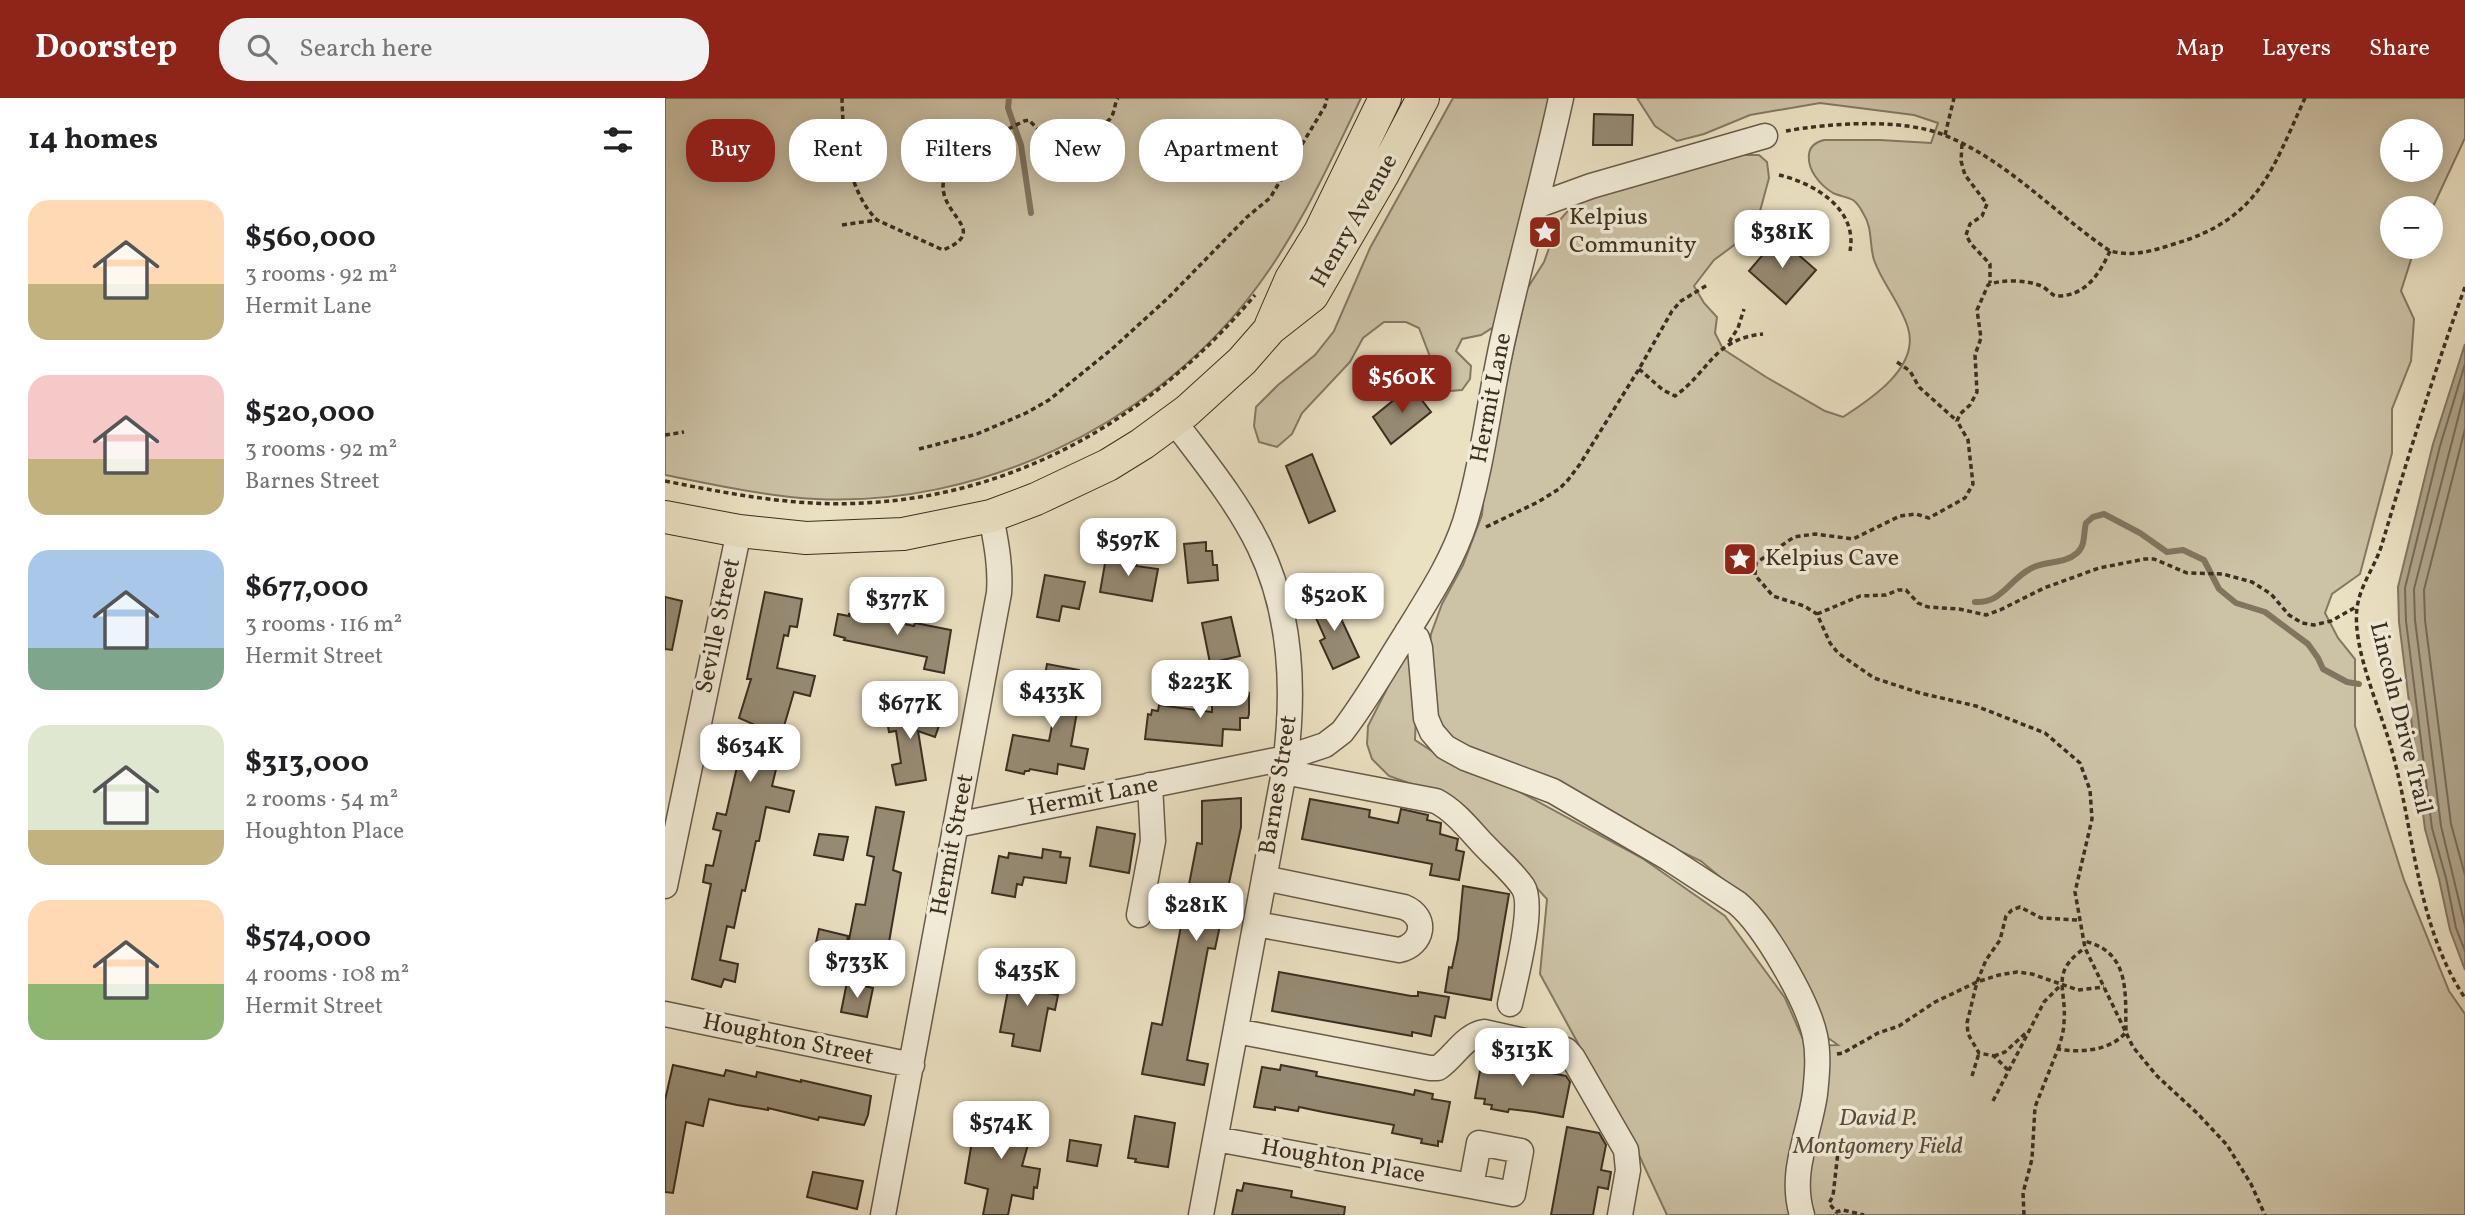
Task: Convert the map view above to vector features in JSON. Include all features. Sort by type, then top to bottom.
[{"type":"main road","name":"Henry Avenue","points":[[1270,329],[1291,279],[1319,232],[1385,98]]},
{"type":"main road","name":"Henry Avenue","points":[[665,517],[739,531],[806,538],[877,537],[991,516],[1036,499],[1098,470],[1174,421],[1226,376],[1270,329],[1312,296],[1382,176],[1423,98]]},
{"type":"street","name":"Hermit Lane","points":[[956,825],[1150,785],[1285,765],[1325,745],[1342,732],[1407,632],[1446,566],[1464,526],[1516,279],[1561,98]]},
{"type":"street","points":[[1536,206],[1591,186],[1765,136]]},
{"type":"street","name":"Barnes Street","points":[[1174,421],[1247,524],[1269,571],[1283,621],[1290,670],[1291,717],[1285,765],[1201,1215]]},
{"type":"street","name":"Hermit Street","points":[[883,1215],[999,593],[1001,572],[991,516]]},
{"type":"street","name":"Seville Street","points":[[665,887],[739,531]]},
{"type":"street","points":[[1407,632],[1417,638],[1420,648],[1426,718],[1437,739],[1445,747],[1465,758],[1533,783],[1587,810],[1702,879],[1742,907],[1769,940],[1801,999],[1815,1033],[1815,1096],[1796,1181],[1802,1215]]},
{"type":"street","points":[[1285,765],[1436,801],[1445,805],[1469,829],[1517,880],[1527,895],[1525,923],[1510,1004]]},
{"type":"street","points":[[1139,915],[1153,841],[1150,785]]},
{"type":"street","points":[[1256,924],[1399,950],[1415,942],[1420,930],[1419,918],[1405,907],[1264,878]]},
{"type":"street","name":"Houghton Street","points":[[665,1014],[912,1065]]},
{"type":"street","points":[[1236,1031],[1430,1068],[1439,1068],[1476,1033],[1484,1032],[1566,1050],[1626,1150],[1628,1170],[1620,1215]]},
{"type":"street","name":"Houghton Place","points":[[1216,1139],[1471,1186]]},
{"type":"path","points":[[842,98],[850,166],[858,192],[869,212],[877,220],[943,250],[960,241],[964,233],[963,225],[943,194],[943,183],[958,154],[1007,128],[1029,120],[1045,137],[1077,132],[1109,120],[1118,98]]},
{"type":"path","points":[[919,449],[977,434],[1026,413],[1049,400],[1112,349],[1269,198],[1325,106],[1327,98]]},
{"type":"path","points":[[1945,135],[1954,98]]},
{"type":"path","points":[[1765,136],[1804,128],[1849,124],[1910,127],[1945,135],[2001,167],[2110,251],[2130,254],[2158,249],[2213,230],[2245,208],[2260,189],[2305,98]]},
{"type":"path","points":[[1957,421],[1977,393],[1975,355],[1981,338],[1977,310],[1990,283],[1990,264],[1966,235],[1970,224],[1982,216],[1987,204],[1965,175],[1961,161],[1962,144]]},
{"type":"path","points":[[1779,175],[1811,184],[1835,204],[1851,230],[1850,251]]},
{"type":"path","points":[[842,225],[877,220]]},
{"type":"path","points":[[1990,283],[2029,283],[2044,287],[2055,296],[2074,295],[2098,275],[2110,251]]},
{"type":"path","points":[[1464,526],[1487,526],[1525,509],[1559,489],[1580,464],[1672,311],[1681,301],[1709,284]]},
{"type":"path","name":"Lincoln Drive Trail","points":[[2465,287],[2407,456],[2379,554],[2357,606],[2363,660],[2400,780],[2427,914],[2445,963],[2465,998]]},
{"type":"path","points":[[665,481],[770,500],[865,503],[924,496],[1010,473],[1062,451],[1135,409],[1195,360],[1257,293]]},
{"type":"path","points":[[1639,369],[1663,390],[1675,396],[1727,345],[1738,328],[1744,309]]},
{"type":"path","points":[[1727,345],[1748,335],[1763,334]]},
{"type":"path","points":[[1754,568],[1762,558],[1794,537],[1815,534],[1853,539],[1900,516],[1916,514],[1930,518],[1965,498],[1973,484],[1968,440],[1957,421],[1919,387],[1910,371],[1897,362]]},
{"type":"path","points":[[665,435],[684,432]]},
{"type":"path","points":[[1817,614],[1860,596],[1906,590],[1918,603],[1928,607],[1959,609],[1986,615],[2044,588],[2099,568],[2145,559],[2154,559],[2177,571],[2223,574],[2252,582],[2271,594],[2289,615],[2302,623],[2314,625],[2331,621],[2357,606]]},
{"type":"path","points":[[1742,561],[1754,568],[1759,581],[1773,596],[1804,606],[1817,614],[1830,643],[1838,653],[1874,678],[1920,693],[1976,706],[2045,733],[2080,763],[2090,790],[2092,819],[2075,892],[2085,948],[2133,1047],[2227,1146],[2251,1184],[2265,1215]]},
{"type":"path","points":[[1972,1076],[1979,1053],[1968,1034],[1967,1023],[1977,982],[1986,960],[2000,940],[2007,916],[2020,906],[2041,918],[2079,920]]},
{"type":"path","points":[[2083,941],[2097,944],[2116,958],[2123,975],[2126,1032]]},
{"type":"path","points":[[1993,1101],[2044,1002],[2060,986],[2067,966],[2075,954],[2085,948]]},
{"type":"path","points":[[1817,1056],[1843,1053],[1977,982],[2017,972],[2047,978],[2060,986],[2078,990],[2105,987]]},
{"type":"path","points":[[2024,1215],[2024,1193],[2032,1159],[2035,1107],[2058,1049],[2064,1021],[2060,986]]},
{"type":"path","points":[[1979,1053],[1994,1056],[2005,1052],[2029,1029]]},
{"type":"path","points":[[2058,1049],[2070,1051],[2104,1047],[2113,1044],[2126,1032]]},
{"type":"path","points":[[1994,1056],[2008,1070]]},
{"type":"path","points":[[1826,1150],[1838,1152],[1833,1196],[1829,1203],[1836,1212],[1843,1210],[1864,1215]]},
{"type":"green space","points":[[665,98],[1361,98],[1310,202],[1280,253],[1247,300],[1206,345],[1160,386],[1109,421],[1055,450],[997,473],[938,489],[877,498],[797,498],[665,475]]},
{"type":"green space","points":[[1453,98],[1549,98],[1536,174],[1495,326],[1481,335],[1462,339],[1456,351],[1471,366],[1470,379],[1462,390],[1450,391],[1437,375],[1419,328],[1406,322],[1384,322],[1363,338],[1350,362],[1302,413],[1292,434],[1277,447],[1259,442],[1254,426],[1256,407],[1315,355],[1334,331],[1370,248]]},
{"type":"green space","name":"David P. Montgomery Field","points":[[1637,98],[2465,98],[2465,138],[2438,196],[2380,196],[2380,259],[2411,259],[2401,291],[2414,319],[2411,361],[2392,409],[2392,453],[2360,574],[2332,594],[2325,613],[2338,638],[2355,659],[2355,726],[2404,880],[2449,991],[2465,1014],[2465,1215],[1667,1215],[1638,1153],[1540,974],[1547,899],[1454,799],[1389,776],[1372,759],[1367,744],[1368,726],[1399,665],[1408,655],[1418,660],[1415,740],[1438,755],[1522,793],[1642,858],[1725,916],[1785,998],[1806,1046],[1838,1045],[1824,1035],[1733,888],[1701,861],[1466,747],[1450,736],[1435,714],[1428,664],[1431,634],[1442,604],[1463,565],[1482,515],[1486,472],[1527,289],[1544,262],[1559,221],[1573,205],[1599,195],[1742,155],[1759,155],[1767,162],[1769,178],[1760,211],[1745,237],[1714,260],[1694,286],[1717,317],[1715,333],[1723,349],[1825,411],[1843,417],[1891,380],[1907,356],[1910,342],[1908,328],[1874,260],[1866,219],[1853,200],[1833,193],[1823,186],[1812,171],[1809,154],[1814,145],[1824,140],[1931,143],[1938,123],[1914,115],[1820,103],[1750,115],[1704,134],[1677,141],[1655,126]]},
{"type":"water","points":[[2465,344],[2465,970],[2450,930],[2425,829],[2399,622],[2398,587],[2433,444]]},
{"type":"building","points":[[1594,114],[1633,115],[1632,145],[1593,145]]},
{"type":"building","points":[[1778,237],[1816,270],[1786,304],[1749,271]]},
{"type":"building","points":[[1411,386],[1431,412],[1391,444],[1373,417]]},
{"type":"building","points":[[1312,454],[1335,511],[1309,523],[1286,466]]},
{"type":"building","points":[[1206,542],[1206,551],[1212,551],[1213,565],[1217,565],[1218,580],[1188,583],[1184,544]]},
{"type":"building","points":[[1107,552],[1138,557],[1136,566],[1158,569],[1152,601],[1100,592]]},
{"type":"building","points":[[1045,575],[1085,582],[1079,609],[1062,606],[1059,621],[1037,617]]},
{"type":"building","points":[[1328,591],[1359,657],[1333,669],[1320,641],[1325,638],[1316,618],[1321,616],[1313,598]]},
{"type":"building","points":[[765,592],[802,599],[797,627],[790,626],[788,636],[784,635],[777,668],[815,676],[810,696],[794,692],[782,733],[772,731],[765,762],[777,765],[772,786],[794,791],[789,812],[766,807],[734,928],[727,926],[720,960],[738,964],[735,982],[724,979],[721,987],[692,979],[711,884],[703,882],[706,865],[713,866],[721,831],[713,829],[717,813],[726,815],[739,758],[745,759],[753,724],[739,718],[751,679],[747,679]]},
{"type":"building","points":[[665,597],[682,601],[672,650],[665,649]]},
{"type":"building","points":[[858,613],[914,626],[915,623],[951,630],[944,673],[924,669],[927,657],[844,640],[845,638],[834,635],[838,614],[849,616]]},
{"type":"building","points":[[1231,617],[1240,656],[1210,663],[1202,623]]},
{"type":"building","points":[[1047,664],[1079,670],[1072,711],[1077,712],[1071,746],[1088,749],[1084,769],[1058,764],[1057,774],[1030,769],[1024,774],[1006,770],[1013,735],[1049,741],[1057,700],[1041,698]]},
{"type":"building","points":[[1228,688],[1245,689],[1249,693],[1249,714],[1248,718],[1240,718],[1240,730],[1223,729],[1222,746],[1145,739],[1148,714],[1151,715],[1152,710],[1158,711],[1159,705],[1212,712],[1212,698],[1220,698]]},
{"type":"building","points":[[895,701],[941,720],[935,737],[918,731],[926,780],[896,785],[892,765],[901,763],[896,731],[889,732],[887,721]]},
{"type":"building","points":[[1241,798],[1241,827],[1215,949],[1208,948],[1187,1060],[1208,1064],[1204,1085],[1142,1074],[1152,1023],[1162,1025],[1197,843],[1202,844],[1202,801]]},
{"type":"building","points":[[1310,799],[1370,810],[1369,817],[1398,823],[1401,809],[1428,815],[1427,820],[1441,823],[1440,834],[1458,839],[1456,850],[1464,852],[1459,880],[1430,875],[1432,864],[1302,839]]},
{"type":"building","points":[[876,807],[904,812],[893,870],[901,873],[888,948],[873,946],[872,949],[848,945],[856,904],[865,905],[874,857],[867,855]]},
{"type":"building","points":[[1097,827],[1135,834],[1129,873],[1090,866]]},
{"type":"building","points":[[819,834],[848,837],[843,860],[814,855]]},
{"type":"building","points":[[1043,849],[1061,852],[1060,857],[1070,858],[1066,883],[1024,877],[1022,885],[1017,884],[1015,897],[992,893],[999,856],[1008,858],[1009,853],[1042,858]]},
{"type":"building","points":[[1463,886],[1509,894],[1491,1000],[1445,992],[1458,939]]},
{"type":"building","points":[[819,929],[848,936],[841,975],[823,971],[827,950],[815,947]]},
{"type":"building","points":[[1013,964],[1041,970],[1045,975],[1042,992],[1058,995],[1055,1010],[1048,1008],[1040,1051],[1012,1046],[1014,1034],[1000,1032]]},
{"type":"building","points":[[1279,972],[1411,996],[1418,996],[1418,992],[1449,997],[1445,1018],[1435,1016],[1431,1036],[1412,1032],[1412,1036],[1272,1011]]},
{"type":"building","points":[[847,982],[873,988],[867,1017],[841,1012]]},
{"type":"building","points":[[1519,1058],[1536,1061],[1535,1070],[1566,1076],[1570,1082],[1563,1117],[1491,1109],[1492,1105],[1484,1104],[1485,1099],[1475,1098],[1482,1060],[1517,1066]]},
{"type":"building","points":[[673,1065],[724,1076],[726,1070],[756,1077],[757,1072],[871,1096],[868,1115],[864,1125],[819,1117],[818,1120],[768,1108],[709,1099],[703,1126],[686,1122],[673,1193],[665,1192],[665,1100]]},
{"type":"building","points":[[1281,1065],[1317,1072],[1316,1076],[1414,1095],[1415,1090],[1433,1094],[1432,1099],[1450,1102],[1442,1142],[1438,1141],[1438,1146],[1421,1143],[1422,1139],[1392,1133],[1394,1125],[1299,1107],[1298,1111],[1254,1107],[1262,1067],[1280,1070]]},
{"type":"building","points":[[977,1111],[1034,1123],[1022,1166],[1040,1169],[1037,1188],[1034,1187],[1033,1199],[1012,1195],[1008,1215],[983,1215],[988,1189],[965,1183]]},
{"type":"building","points":[[1135,1116],[1175,1123],[1168,1167],[1135,1162],[1136,1159],[1128,1158]]},
{"type":"building","points":[[1567,1127],[1599,1133],[1606,1145],[1601,1170],[1611,1172],[1608,1189],[1598,1187],[1593,1215],[1551,1215]]},
{"type":"building","points":[[1070,1140],[1101,1145],[1097,1166],[1067,1161]]},
{"type":"building","points":[[813,1172],[863,1181],[857,1209],[807,1197]]},
{"type":"building","points":[[1244,1183],[1292,1191],[1291,1197],[1345,1207],[1344,1215],[1232,1215],[1237,1190],[1242,1191]]},
{"type":"waterway","points":[[1009,98],[1008,108],[1021,145],[1031,213]]},
{"type":"waterway","points":[[1975,602],[1992,599],[2036,566],[2072,557],[2082,546],[2086,523],[2093,517],[2104,514],[2140,533],[2167,552],[2183,550],[2204,560],[2219,589],[2236,603],[2265,612],[2308,644],[2323,669],[2347,682],[2359,684]]},
{"type":"place","name":"Kelpius Community","points":[[1545,232]]},
{"type":"place","name":"Kelpius Cave","points":[[1740,559]]}]
